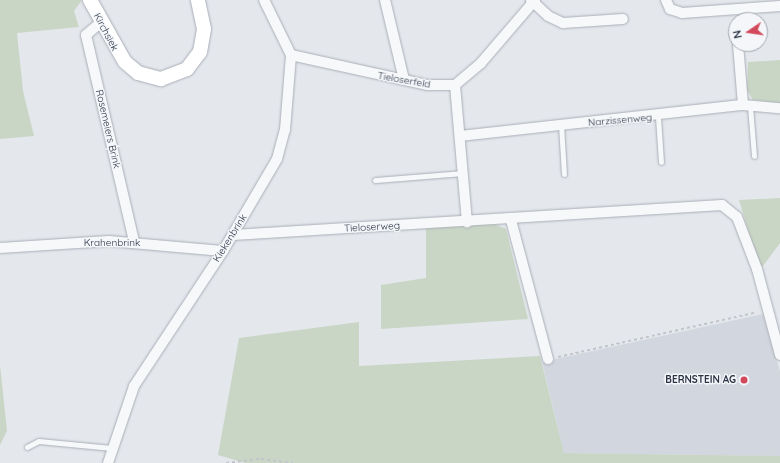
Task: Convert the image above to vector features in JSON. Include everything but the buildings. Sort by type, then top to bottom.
[{"type":"main road","name":"Kirchsiek","points":[[90,0],[116,50],[138,73],[150,78],[171,77],[187,70],[200,52],[204,29],[198,0]]},
{"type":"street","points":[[264,0],[291,55]]},
{"type":"street","points":[[385,0],[404,80]]},
{"type":"street","points":[[666,0],[670,9],[682,13],[728,15]]},
{"type":"street","points":[[468,222],[455,85],[480,63],[532,1],[563,23],[623,18]]},
{"type":"street","points":[[751,12],[780,6]]},
{"type":"street","name":"Rosemeiers Brink","points":[[101,22],[86,35],[134,242]]},
{"type":"street","points":[[739,52],[747,105]]},
{"type":"street","name":"Tieloserfeld","points":[[291,55],[428,85],[455,85]]},
{"type":"street","name":"Kiekenbrink","points":[[108,463],[134,386],[223,251],[278,158],[285,130],[291,55]]},
{"type":"street","name":"Narzissenweg","points":[[460,136],[561,124],[658,117],[747,105],[780,108]]},
{"type":"street","name":"Tieloserweg","points":[[233,235],[511,220],[722,205],[737,217],[757,268],[766,310]]},
{"type":"street","points":[[511,220],[548,359]]},
{"type":"street","name":"Krahenbrink","points":[[0,248],[134,242],[223,251]]},
{"type":"street","points":[[766,310],[780,355]]},
{"type":"lane","points":[[747,105],[754,156]]},
{"type":"lane","points":[[658,117],[661,162]]},
{"type":"lane","points":[[561,124],[564,174]]},
{"type":"lane","points":[[375,180],[464,173]]},
{"type":"lane","points":[[27,447],[39,441],[112,448]]},
{"type":"path","points":[[548,359],[766,310]]},
{"type":"path","points":[[226,463],[261,459],[293,463]]},
{"type":"shaded area","points":[[763,314],[780,371],[780,456],[564,453],[542,362]]},
{"type":"green space","points":[[0,0],[82,0],[74,11],[79,27],[17,33],[23,91],[34,136],[0,139]]},
{"type":"green space","points":[[780,60],[780,103],[753,100],[747,90],[748,62]]},
{"type":"green space","points":[[780,198],[780,243],[760,270],[739,200]]},
{"type":"green space","points":[[494,224],[506,229],[528,319],[381,329],[381,285],[426,278],[426,228]]},
{"type":"green space","points":[[359,322],[359,366],[540,356],[564,453],[780,456],[780,463],[245,463],[218,455],[239,338]]},
{"type":"green space","points":[[0,365],[7,431],[0,445]]},
{"type":"place","name":"BERNSTEIN AG","points":[[744,380]]}]
